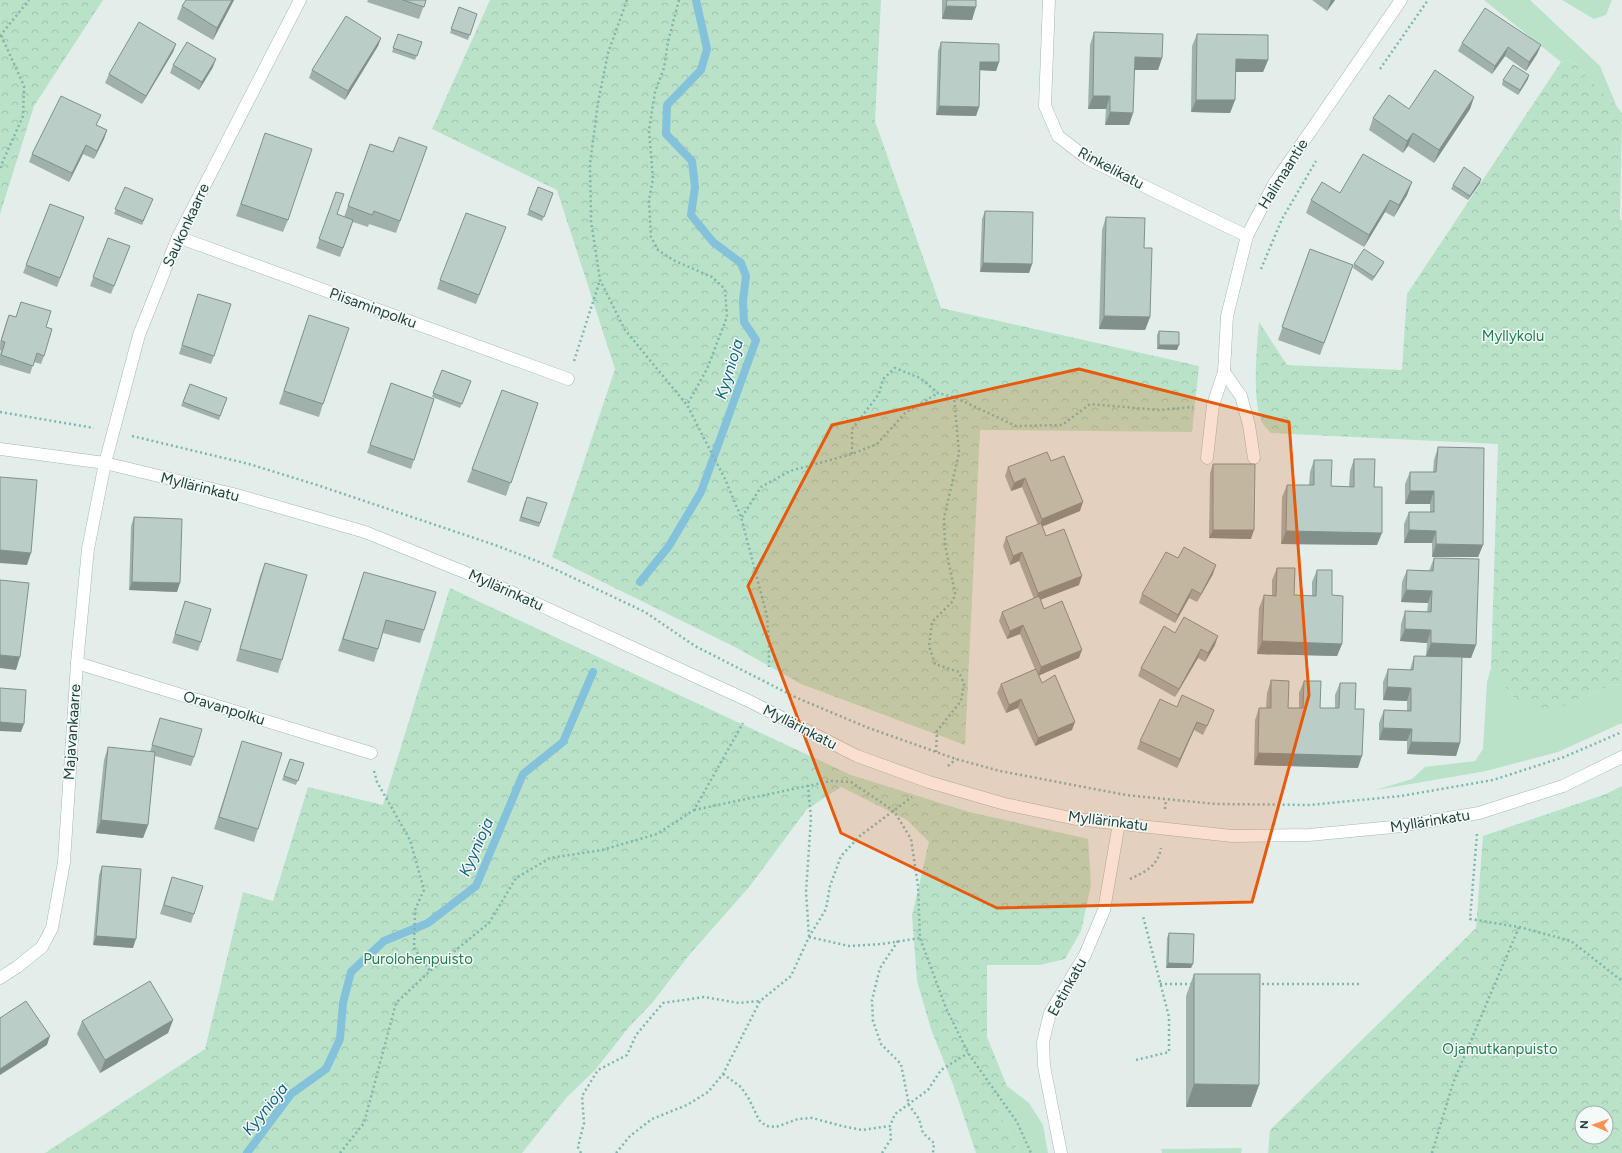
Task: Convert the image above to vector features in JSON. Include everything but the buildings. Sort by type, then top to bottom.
[{"type":"street","name":"Saukonkaarre","points":[[105,464],[139,335],[178,237],[300,0]]},
{"type":"street","name":"Rinkelikatu","points":[[1048,0],[1045,106],[1058,136],[1088,159],[1247,236]]},
{"type":"street","name":"Halimaantie","points":[[1207,458],[1213,405],[1224,372],[1227,316],[1247,236],[1274,184],[1401,0]]},
{"type":"street","name":"Piisaminpolku","points":[[178,237],[568,379]]},
{"type":"street","points":[[1224,372],[1241,396],[1254,458]]},
{"type":"street","name":"Myllärinkatu","points":[[0,449],[105,464],[237,496],[365,532],[489,582],[749,701],[857,756],[929,782],[1005,804],[1076,819],[1232,836],[1309,835],[1393,828],[1478,813],[1563,786],[1622,757]]},
{"type":"street","name":"Majavankaarre","points":[[0,978],[17,967],[42,947],[52,928],[64,862],[77,663],[88,549],[105,464]]},
{"type":"street","name":"Oravanpolku","points":[[77,663],[371,753]]},
{"type":"street","name":"Eetinkatu","points":[[1061,1153],[1044,1066],[1044,1042],[1050,1013],[1085,955],[1104,910],[1119,823]]},
{"type":"path","points":[[0,168],[22,116],[24,86],[0,36],[29,0]]},
{"type":"path","points":[[627,0],[608,53],[598,103],[590,164],[591,222],[600,280],[625,330],[687,404],[725,479],[741,517],[767,616],[769,667]]},
{"type":"path","points":[[679,0],[668,42],[664,68],[655,92],[649,130],[653,179],[649,200],[651,237],[658,250],[673,260],[712,277],[725,289],[727,317],[707,369],[687,404]]},
{"type":"path","points":[[1378,72],[1428,0]]},
{"type":"path","points":[[1259,273],[1282,219],[1318,159]]},
{"type":"path","points":[[568,379],[600,280]]},
{"type":"path","points":[[852,454],[852,429],[878,394],[883,379],[895,368],[920,378],[938,393],[954,397],[1016,426],[1062,425],[1090,404],[1159,410],[1213,405]]},
{"type":"path","points":[[741,517],[761,487],[790,471],[852,454],[877,444],[905,413],[938,393]]},
{"type":"path","points":[[936,752],[937,731],[961,701],[964,684],[959,672],[935,664],[929,646],[932,622],[953,601],[955,593],[945,545],[944,518],[959,453],[954,397]]},
{"type":"path","points":[[0,412],[113,431],[249,464],[317,485],[495,545],[542,563],[645,612],[695,646],[796,697],[866,727],[956,759],[1000,771],[1126,796],[1216,804],[1310,805],[1401,796],[1493,780],[1564,757],[1622,732]]},
{"type":"path","points":[[694,810],[743,723]]},
{"type":"path","points":[[371,753],[377,782],[410,840],[424,890],[415,910],[414,948],[430,971]]},
{"type":"path","points":[[616,1153],[630,1136],[652,1119],[687,1105],[708,1092],[723,1074],[760,1001],[791,976],[809,937],[826,909],[830,886],[841,856],[861,836],[894,812],[956,759]]},
{"type":"path","points":[[340,1153],[364,1123],[396,1003],[430,971],[488,923],[516,878],[550,858],[602,850],[657,834],[694,810],[831,781],[851,782],[894,812],[911,839],[918,886],[920,938],[946,1008],[968,1053],[1017,1122],[1031,1153]]},
{"type":"path","points":[[808,785],[811,818],[806,892],[809,937]]},
{"type":"path","points":[[1108,888],[1127,881],[1149,870],[1160,857],[1166,800]]},
{"type":"path","points":[[1478,813],[1470,918],[1518,927],[1571,941],[1622,981]]},
{"type":"path","points":[[1136,1060],[1169,1052],[1169,1017],[1143,916]]},
{"type":"path","points":[[1432,1153],[1453,1083],[1518,927]]},
{"type":"path","points":[[809,937],[849,946],[920,938]]},
{"type":"path","points":[[898,941],[880,968],[872,1000],[873,1021],[881,1044],[901,1064],[909,1105],[919,1118],[923,1133],[934,1143],[933,1153]]},
{"type":"path","points":[[1160,984],[1197,984]]},
{"type":"path","points":[[1256,984],[1360,984]]},
{"type":"path","points":[[581,1153],[578,1147],[584,1123],[582,1096],[598,1070],[628,1055],[636,1035],[663,1003],[704,997],[739,1004],[760,1001]]},
{"type":"path","points":[[882,1153],[891,1139],[890,1126],[895,1114],[928,1090],[941,1070],[968,1053]]},
{"type":"path","points":[[723,1074],[741,1087],[750,1099],[759,1120],[766,1126],[776,1127],[798,1119],[812,1118],[862,1130],[890,1126]]},
{"type":"highlighted area","points":[[1079,369],[1289,422],[1309,695],[1252,902],[997,908],[841,833],[748,586],[832,425]]},
{"type":"green space","points":[[0,0],[103,0],[34,106],[0,214]]},
{"type":"green space","points":[[490,0],[881,0],[875,121],[941,308],[1199,366],[1192,432],[980,430],[965,745],[801,684],[737,648],[552,557],[615,369],[557,190],[432,129]]},
{"type":"green space","points":[[1484,0],[1530,0],[1600,66],[1617,107],[1571,60],[1561,62]]},
{"type":"green space","points":[[1562,0],[1612,0],[1606,15],[1594,19]]},
{"type":"green space","name":"Myllykolu","points":[[1571,60],[1622,113],[1620,220],[1622,220],[1622,684],[1610,685],[1572,704],[1541,710],[1515,699],[1491,668],[1498,444],[1271,433],[1263,424],[1259,415],[1256,389],[1256,360],[1259,322],[1287,365],[1402,370],[1407,294],[1561,62]]},
{"type":"green space","name":"Purolohenpuisto","points":[[450,588],[851,775],[969,812],[1088,839],[1091,885],[1081,931],[1065,959],[1040,965],[987,965],[987,1037],[1007,1086],[995,1106],[1016,1146],[1018,1153],[976,1153],[954,1087],[931,1029],[917,981],[912,916],[929,842],[907,820],[841,787],[807,809],[750,886],[690,954],[652,1003],[629,1027],[595,1070],[566,1098],[522,1153],[45,1153],[205,1049],[243,892],[273,901],[308,787],[383,805]]},
{"type":"green space","points":[[1491,668],[1515,699],[1572,704],[1610,685],[1622,684],[1622,723],[1558,752],[1486,771],[1376,790],[1412,779],[1425,767],[1475,761],[1483,749],[1487,682]]},
{"type":"green space","name":"Ojamutkanpuisto","points":[[1622,786],[1622,1153],[1268,1153],[1270,1130],[1476,928],[1483,836],[1606,794]]},
{"type":"green space","points":[[1007,1086],[1029,1103],[1043,1125],[1048,1153],[1018,1153],[1016,1146],[995,1106]]},
{"type":"green space","points":[[1242,1148],[1241,1153],[1162,1153],[1161,1149]]},
{"type":"waterway","name":"Kyynioja","points":[[640,582],[669,546],[701,492],[756,340],[744,322],[743,301],[746,276],[741,263],[713,242],[691,215],[695,187],[692,161],[666,134],[667,105],[701,70],[707,49],[696,0]]},
{"type":"waterway","name":"Kyynioja","points":[[247,1153],[291,1094],[326,1069],[340,1039],[343,1003],[351,972],[384,941],[428,923],[476,886],[523,774],[563,742],[593,672]]}]
